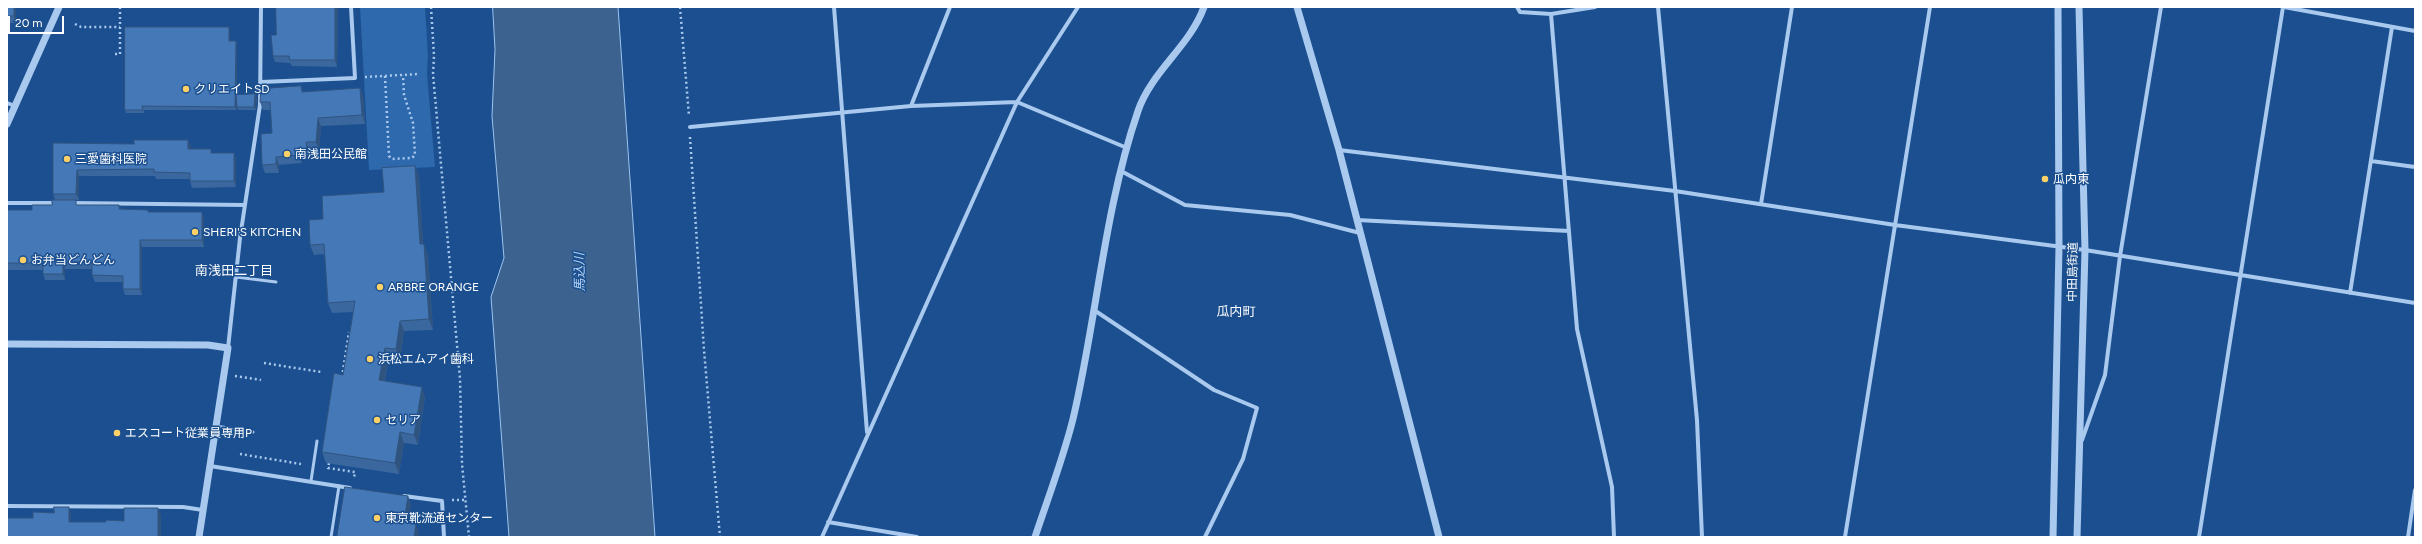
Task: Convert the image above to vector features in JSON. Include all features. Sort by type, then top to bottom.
[{"type":"street","points":[[7,124],[59,7]]},
{"type":"street","points":[[199,537],[228,348],[245,206],[258,116],[261,82],[261,7]]},
{"type":"street","points":[[261,82],[355,78],[351,7]]},
{"type":"street","points":[[834,7],[867,432]]},
{"type":"street","points":[[911,106],[950,7]]},
{"type":"street","points":[[822,537],[867,432],[1017,102],[1078,7]]},
{"type":"street","points":[[1035,537],[1073,420],[1121,171],[1127,148],[1142,102],[1154,81],[1199,20],[1204,7]]},
{"type":"street","points":[[1297,7],[1339,150],[1439,537]]},
{"type":"street","points":[[1517,7],[1520,12],[1551,14],[1595,7]]},
{"type":"street","points":[[1658,7],[1697,420],[1702,537]]},
{"type":"street","points":[[1761,204],[1792,7]]},
{"type":"street","points":[[1846,537],[1930,7]]},
{"type":"street","name":"中田島街道","points":[[2053,537],[2059,247],[2058,7]]},
{"type":"street","name":"中田島街道","points":[[2077,537],[2085,250],[2079,7]]},
{"type":"street","points":[[2079,447],[2105,375],[2120,256],[2161,7]]},
{"type":"street","points":[[2199,537],[2239,276],[2284,7],[2415,31]]},
{"type":"street","points":[[1551,14],[1577,329],[1612,487],[1614,537]]},
{"type":"street","points":[[2350,293],[2392,27]]},
{"type":"street","points":[[690,127],[911,106],[1017,102],[1127,148]]},
{"type":"street","points":[[7,103],[15,106]]},
{"type":"street","points":[[1339,150],[1675,191],[1895,225],[2085,250],[2239,276],[2415,303]]},
{"type":"street","points":[[2371,161],[2415,167]]},
{"type":"street","points":[[1121,171],[1185,205],[1290,215],[1360,233]]},
{"type":"street","points":[[7,203],[60,203]]},
{"type":"street","points":[[68,203],[245,206]]},
{"type":"street","points":[[1357,220],[1569,231]]},
{"type":"street","points":[[1094,310],[1214,390],[1257,408],[1243,459],[1205,537]]},
{"type":"street","points":[[7,344],[208,345],[228,348]]},
{"type":"street","points":[[210,466],[352,488]]},
{"type":"street","points":[[2408,537],[2415,490]]},
{"type":"street","points":[[397,495],[442,501],[444,537]]},
{"type":"street","points":[[7,506],[183,507],[203,510]]},
{"type":"street","points":[[828,522],[917,537]]},
{"type":"lane","points":[[236,277],[276,282]]},
{"type":"lane","points":[[216,426],[253,432]]},
{"type":"lane","points":[[311,481],[317,441]]},
{"type":"lane","points":[[331,537],[339,486]]},
{"type":"path","points":[[114,54],[120,54],[120,7]]},
{"type":"path","points":[[431,7],[434,56],[433,74],[460,379],[468,537]]},
{"type":"path","points":[[680,7],[690,127],[704,350],[720,537]]},
{"type":"path","points":[[75,24],[81,27],[120,27]]},
{"type":"path","points":[[364,77],[418,74]]},
{"type":"path","points":[[385,76],[389,156],[392,159],[412,158],[415,155],[413,128],[404,95],[403,75]]},
{"type":"path","points":[[341,380],[349,332]]},
{"type":"path","points":[[264,363],[321,372]]},
{"type":"path","points":[[335,374],[342,375]]},
{"type":"path","points":[[233,378],[234,376],[261,380]]},
{"type":"path","points":[[240,454],[301,464]]},
{"type":"path","points":[[329,463],[328,468],[355,472],[354,480]]},
{"type":"path","points":[[449,501],[465,500]]},
{"type":"shaded area","points":[[360,7],[425,7],[428,56],[427,74],[435,167],[369,170]]},
{"type":"water","name":"馬込川","points":[[493,7],[618,7],[655,537],[509,537],[491,297],[504,258],[492,116],[495,50]]},
{"type":"building","points":[[7,7],[14,7],[14,16],[7,16]]},
{"type":"building","points":[[276,7],[335,7],[335,60],[290,60],[289,56],[273,56],[271,35],[276,35]]},
{"type":"building","name":"クリエイトSD","points":[[125,27],[229,27],[229,41],[236,41],[235,107],[142,106],[143,110],[125,110]]},
{"type":"building","points":[[301,86],[302,92],[360,88],[362,115],[318,118],[316,142],[306,142],[307,149],[299,149],[299,155],[276,157],[276,164],[262,165],[261,134],[272,133],[270,102],[260,102],[261,89]]},
{"type":"building","points":[[255,94],[254,107],[237,107],[236,95]]},
{"type":"building","points":[[134,140],[188,140],[188,149],[211,149],[211,153],[234,153],[234,181],[190,181],[190,173],[154,172],[154,169],[77,170],[76,194],[53,194],[53,143],[134,144]]},
{"type":"building","points":[[415,166],[420,244],[424,244],[429,319],[400,321],[396,349],[385,348],[379,380],[422,387],[414,435],[400,432],[395,463],[322,452],[334,373],[343,375],[355,301],[328,303],[324,244],[310,245],[309,220],[323,219],[322,196],[384,192],[382,168]]},
{"type":"building","points":[[52,200],[76,200],[76,205],[119,205],[119,209],[148,210],[148,212],[202,212],[202,240],[140,240],[140,289],[123,289],[123,276],[92,275],[92,262],[63,262],[63,274],[43,274],[43,263],[7,263],[7,210],[32,210],[32,205],[52,205]]},
{"type":"building","name":"東京靴流通センター","points":[[345,487],[408,496],[404,522],[416,524],[414,537],[337,537]]},
{"type":"building","points":[[54,507],[69,507],[69,522],[106,522],[106,520],[124,521],[124,508],[158,508],[158,537],[7,537],[7,518],[33,518],[33,512],[54,513]]},
{"type":"place","name":"クリエイトSD","points":[[186,89]]},
{"type":"place","name":"南浅田公民館","points":[[287,154]]},
{"type":"place","name":"三愛歯科医院","points":[[67,159]]},
{"type":"place","name":"瓜内東","points":[[2045,179]]},
{"type":"place","name":"SHERI'S KITCHEN","points":[[195,232]]},
{"type":"place","name":"お弁当どんどん","points":[[23,260]]},
{"type":"place","name":"ARBRE ORANGE","points":[[380,287]]},
{"type":"place","name":"浜松エムアイ歯科","points":[[370,359]]},
{"type":"place","name":"セリア","points":[[377,420]]},
{"type":"place","name":"エスコート従業員専用P","points":[[117,433]]},
{"type":"place","name":"東京靴流通センター","points":[[377,518]]},
{"type":"district","name":"南浅田二丁目","points":[[234,271]]},
{"type":"district","name":"瓜内町","points":[[1236,312]]}]
